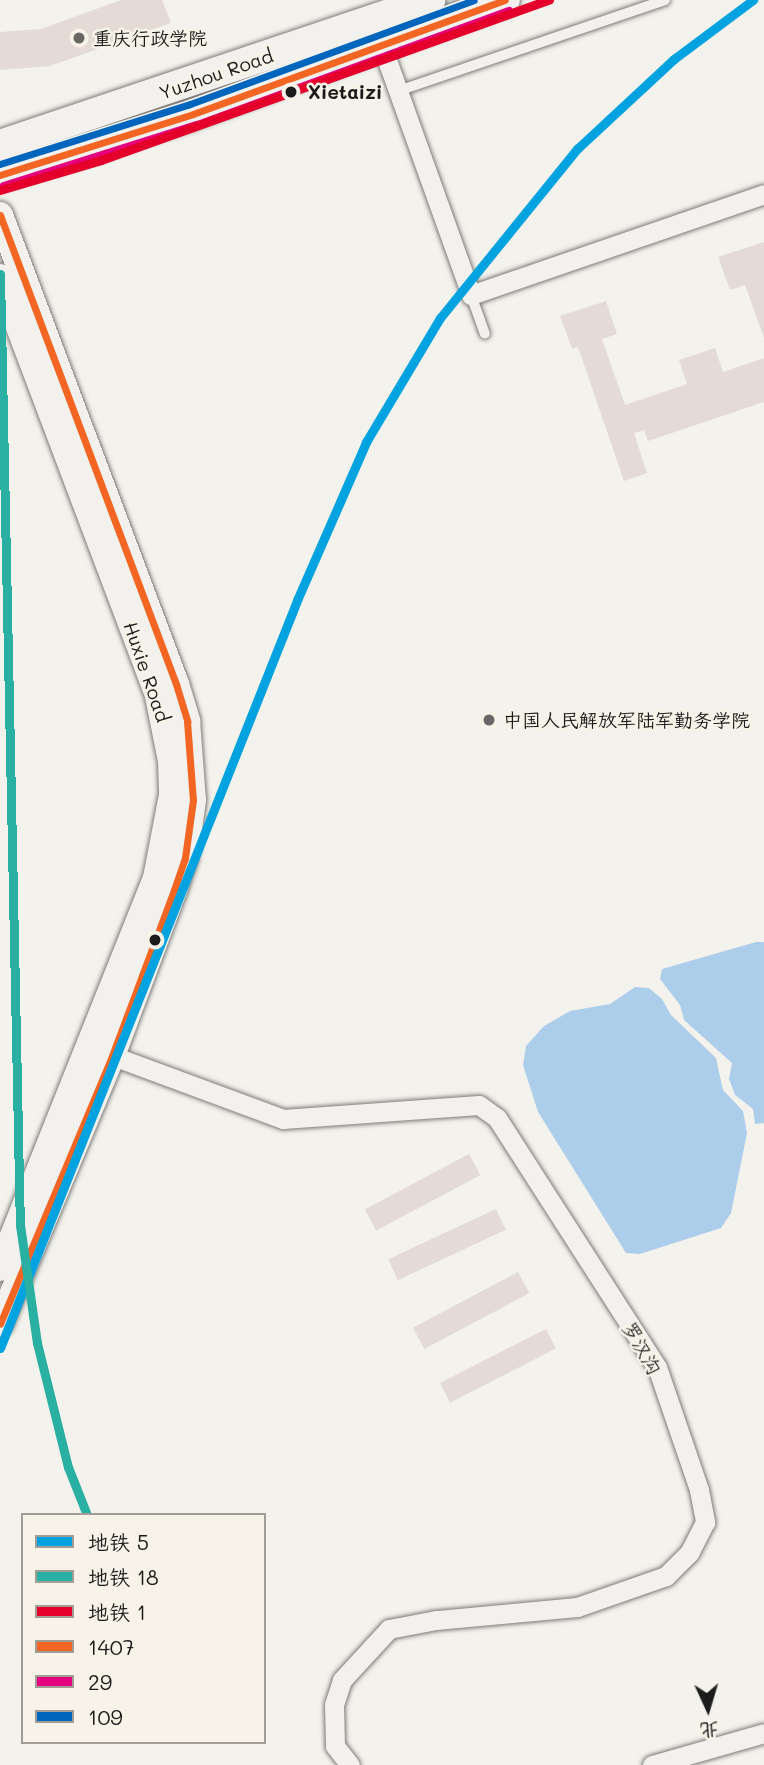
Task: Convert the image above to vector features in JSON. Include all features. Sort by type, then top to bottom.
[{"type":"main road","name":"Yuzhou Road","points":[[0,145],[403,16],[505,0]]},
{"type":"main road","name":"Yuzhou Road","points":[[0,175],[193,114],[403,16]]},
{"type":"main road","name":"Huxie Road","points":[[0,215],[187,721],[192,800],[185,858],[100,1052],[0,1268]]},
{"type":"main road","name":"Huxie Road","points":[[0,277],[158,696],[171,761],[172,795],[164,854],[100,1052],[3,1308]]},
{"type":"street","points":[[403,16],[398,92],[471,295],[764,194]]},
{"type":"street","name":"罗汉沟","points":[[100,1052],[283,1119],[479,1105],[497,1118],[657,1367],[699,1490],[705,1521],[689,1553],[666,1576],[577,1607],[436,1620],[389,1629],[342,1680],[334,1705],[335,1746],[351,1765]]},
{"type":"street","points":[[652,1765],[764,1733]]},
{"type":"lane","points":[[398,92],[666,0]]},
{"type":"lane","points":[[471,295],[485,334]]},
{"type":"water","points":[[764,942],[764,1123],[755,1124],[753,1109],[735,1095],[729,1079],[732,1063],[684,1020],[680,1005],[660,979],[662,969]]},
{"type":"water","points":[[635,987],[649,988],[662,999],[671,1015],[716,1058],[723,1090],[743,1111],[747,1133],[731,1213],[721,1228],[640,1254],[626,1253],[538,1112],[523,1065],[526,1046],[544,1026],[570,1011],[610,1004]]},
{"type":"building","points":[[121,0],[162,0],[171,23],[50,66],[0,70],[0,32],[41,29]]},
{"type":"building","points":[[764,242],[764,338],[745,285],[730,290],[718,257]]},
{"type":"building","points":[[606,301],[617,334],[602,339],[625,405],[687,384],[679,360],[715,348],[723,372],[764,358],[764,402],[648,441],[644,430],[634,433],[647,473],[624,481],[578,347],[572,349],[560,316]]},
{"type":"building","points":[[469,1154],[480,1175],[376,1231],[365,1209]]},
{"type":"building","points":[[496,1209],[506,1230],[398,1280],[388,1259]]},
{"type":"building","points":[[518,1272],[529,1293],[424,1349],[413,1328]]},
{"type":"building","points":[[546,1329],[556,1349],[450,1403],[440,1383]]},
{"type":"metro line","name":"1","points":[[0,190],[101,160],[549,0]]},
{"type":"metro line","name":"5","points":[[0,1348],[298,598],[366,442],[440,318],[577,149],[674,59],[753,0]]},
{"type":"metro line","name":"18","points":[[0,274],[20,1225],[37,1343],[68,1467],[86,1513]]},
{"type":"transit line","name":"109","points":[[0,164],[190,104],[474,0]]},
{"type":"transit line","name":"1407","points":[[0,175],[193,114],[505,0]]},
{"type":"transit line","name":"29","points":[[3,185],[197,124],[509,10]]},
{"type":"transit line","name":"1407","points":[[0,215],[176,684],[187,721],[193,800],[185,858],[174,890],[112,1056],[0,1324]]},
{"type":"place","name":"重庆行政学院","points":[[79,38]]},
{"type":"place","name":"Xietaizi","points":[[291,92]]},
{"type":"place","name":"中国人民解放军陆军勤务学院","points":[[489,720]]}]
